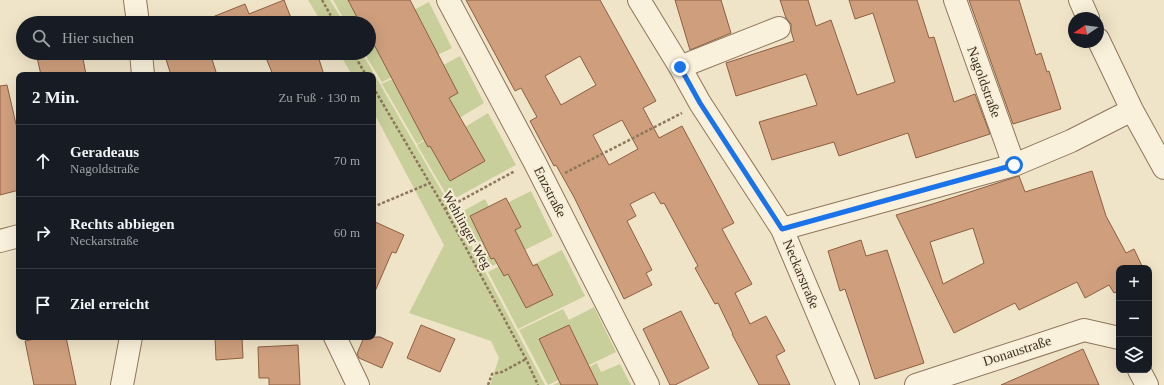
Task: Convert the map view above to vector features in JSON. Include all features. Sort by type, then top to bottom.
[{"type":"street","points":[[135,0],[137,16]]},
{"type":"street","name":"Enzstraße","points":[[448,0],[534,161],[648,385]]},
{"type":"street","name":"Neckarstraße","points":[[639,0],[700,103],[782,229],[848,385]]},
{"type":"street","name":"Nagoldstraße","points":[[955,0],[1014,165]]},
{"type":"street","points":[[1080,0],[1085,12]]},
{"type":"street","points":[[680,67],[779,28]]},
{"type":"street","points":[[1102,48],[1132,110],[1164,168]]},
{"type":"street","points":[[142,60],[143,72]]},
{"type":"street","points":[[782,229],[1014,165],[1072,141],[1132,110]]},
{"type":"street","points":[[0,241],[16,237]]},
{"type":"street","name":"Donaustraße","points":[[916,385],[1084,330],[1116,337]]},
{"type":"street","points":[[122,385],[130,340]]},
{"type":"street","points":[[336,340],[358,385]]},
{"type":"street","points":[[1141,373],[1147,385]]},
{"type":"path","points":[[322,0],[331,16]]},
{"type":"path","points":[[357,60],[364,72]]},
{"type":"path","name":"Wehlinger Weg","points":[[376,92],[445,209],[526,359],[538,385]]},
{"type":"path","points":[[545,183],[700,103]]},
{"type":"path","points":[[445,209],[534,161]]},
{"type":"path","points":[[376,206],[430,183]]},
{"type":"path","points":[[488,385],[492,374],[502,372],[526,359]]},
{"type":"green space","points":[[308,0],[330,0],[340,16],[318,16]]},
{"type":"green space","points":[[333,0],[393,0],[364,16],[342,16]]},
{"type":"green space","points":[[429,2],[452,48],[382,82],[368,60],[376,60],[376,16],[372,16],[376,14],[383,26]]},
{"type":"green space","points":[[460,56],[484,103],[417,144],[382,84],[404,73],[410,83]]},
{"type":"green space","points":[[343,60],[366,60],[373,72],[350,72]]},
{"type":"green space","points":[[376,77],[452,209],[545,385],[490,385],[499,358],[491,341],[409,313],[444,245],[376,117]]},
{"type":"green space","points":[[488,113],[516,165],[450,201],[417,145],[441,131],[447,138]]},
{"type":"green space","points":[[531,191],[553,236],[488,268],[458,214],[485,199],[491,211]]},
{"type":"green space","points":[[562,250],[585,296],[518,329],[488,272],[516,258],[523,270]]},
{"type":"green space","points":[[594,307],[616,352],[548,385],[519,330],[563,309],[569,320]]},
{"type":"green space","points":[[597,363],[601,372],[620,364],[631,385],[553,385]]},
{"type":"building","points":[[284,0],[290,16],[215,16],[245,4],[249,14]]},
{"type":"building","points":[[348,0],[410,0],[458,93],[449,98],[485,161],[450,181],[430,146],[428,147],[376,48],[376,16],[356,16]]},
{"type":"building","points":[[466,0],[600,0],[656,101],[643,108],[659,138],[682,126],[734,223],[722,229],[752,284],[735,293],[750,324],[766,316],[785,351],[776,356],[790,385],[759,385],[732,334],[718,303],[715,304],[695,268],[698,266],[664,203],[661,204],[654,192],[630,204],[636,216],[627,221],[652,270],[646,273],[652,285],[624,299],[574,197],[556,165],[554,166],[530,121],[537,117],[521,88],[515,91]],"holes":[[[580,56],[596,85],[561,105],[545,76]],[[622,120],[638,149],[609,165],[593,135]]]},
{"type":"building","points":[[675,0],[721,0],[731,33],[690,50]]},
{"type":"building","points":[[780,0],[808,0],[816,26],[831,20],[857,95],[895,82],[873,13],[855,19],[849,0],[917,0],[929,38],[934,37],[954,102],[975,94],[990,134],[916,158],[908,133],[839,156],[834,142],[772,160],[759,122],[817,105],[806,74],[736,96],[726,63],[794,41],[791,31],[791,24],[786,18]]},
{"type":"building","points":[[969,0],[1019,0],[1036,55],[1041,53],[1047,72],[1049,71],[1061,109],[1013,124]]},
{"type":"building","points":[[38,60],[83,60],[85,72],[40,72]]},
{"type":"building","points":[[166,60],[212,60],[216,72],[170,72]]},
{"type":"building","points":[[267,60],[319,60],[323,72],[272,72]]},
{"type":"building","points":[[7,85],[16,124],[16,191],[0,195],[0,86]]},
{"type":"building","points":[[1092,171],[1106,216],[1126,253],[1134,249],[1142,265],[1116,265],[1116,292],[1114,293],[1109,285],[1085,298],[1077,282],[1019,310],[1015,303],[954,333],[896,215],[1019,176],[1025,192]],"holes":[[[973,228],[984,263],[943,284],[930,242]]]},
{"type":"building","points":[[506,198],[521,227],[515,230],[533,266],[537,264],[553,295],[526,308],[508,274],[504,276],[494,258],[491,259],[470,216]]},
{"type":"building","points":[[376,222],[404,235],[396,253],[392,252],[376,289]]},
{"type":"building","points":[[861,240],[866,256],[887,250],[924,363],[875,379],[845,289],[840,291],[828,251]]},
{"type":"building","points":[[681,311],[709,368],[675,385],[670,385],[643,329]]},
{"type":"building","points":[[421,325],[455,339],[440,372],[407,358]]},
{"type":"building","points":[[569,325],[598,385],[561,385],[539,339]]},
{"type":"building","points":[[376,337],[380,337],[393,343],[382,368],[359,358],[357,354],[363,340],[376,340]]},
{"type":"building","points":[[67,340],[76,385],[34,385],[25,341]]},
{"type":"building","points":[[215,340],[242,340],[243,358],[216,360]]},
{"type":"building","points":[[298,345],[300,385],[269,385],[269,378],[259,378],[258,347]]},
{"type":"building","points":[[1083,349],[1099,385],[1001,385]]},
{"type":"route","points":[[680,67],[700,103],[782,229],[1014,165]]}]
